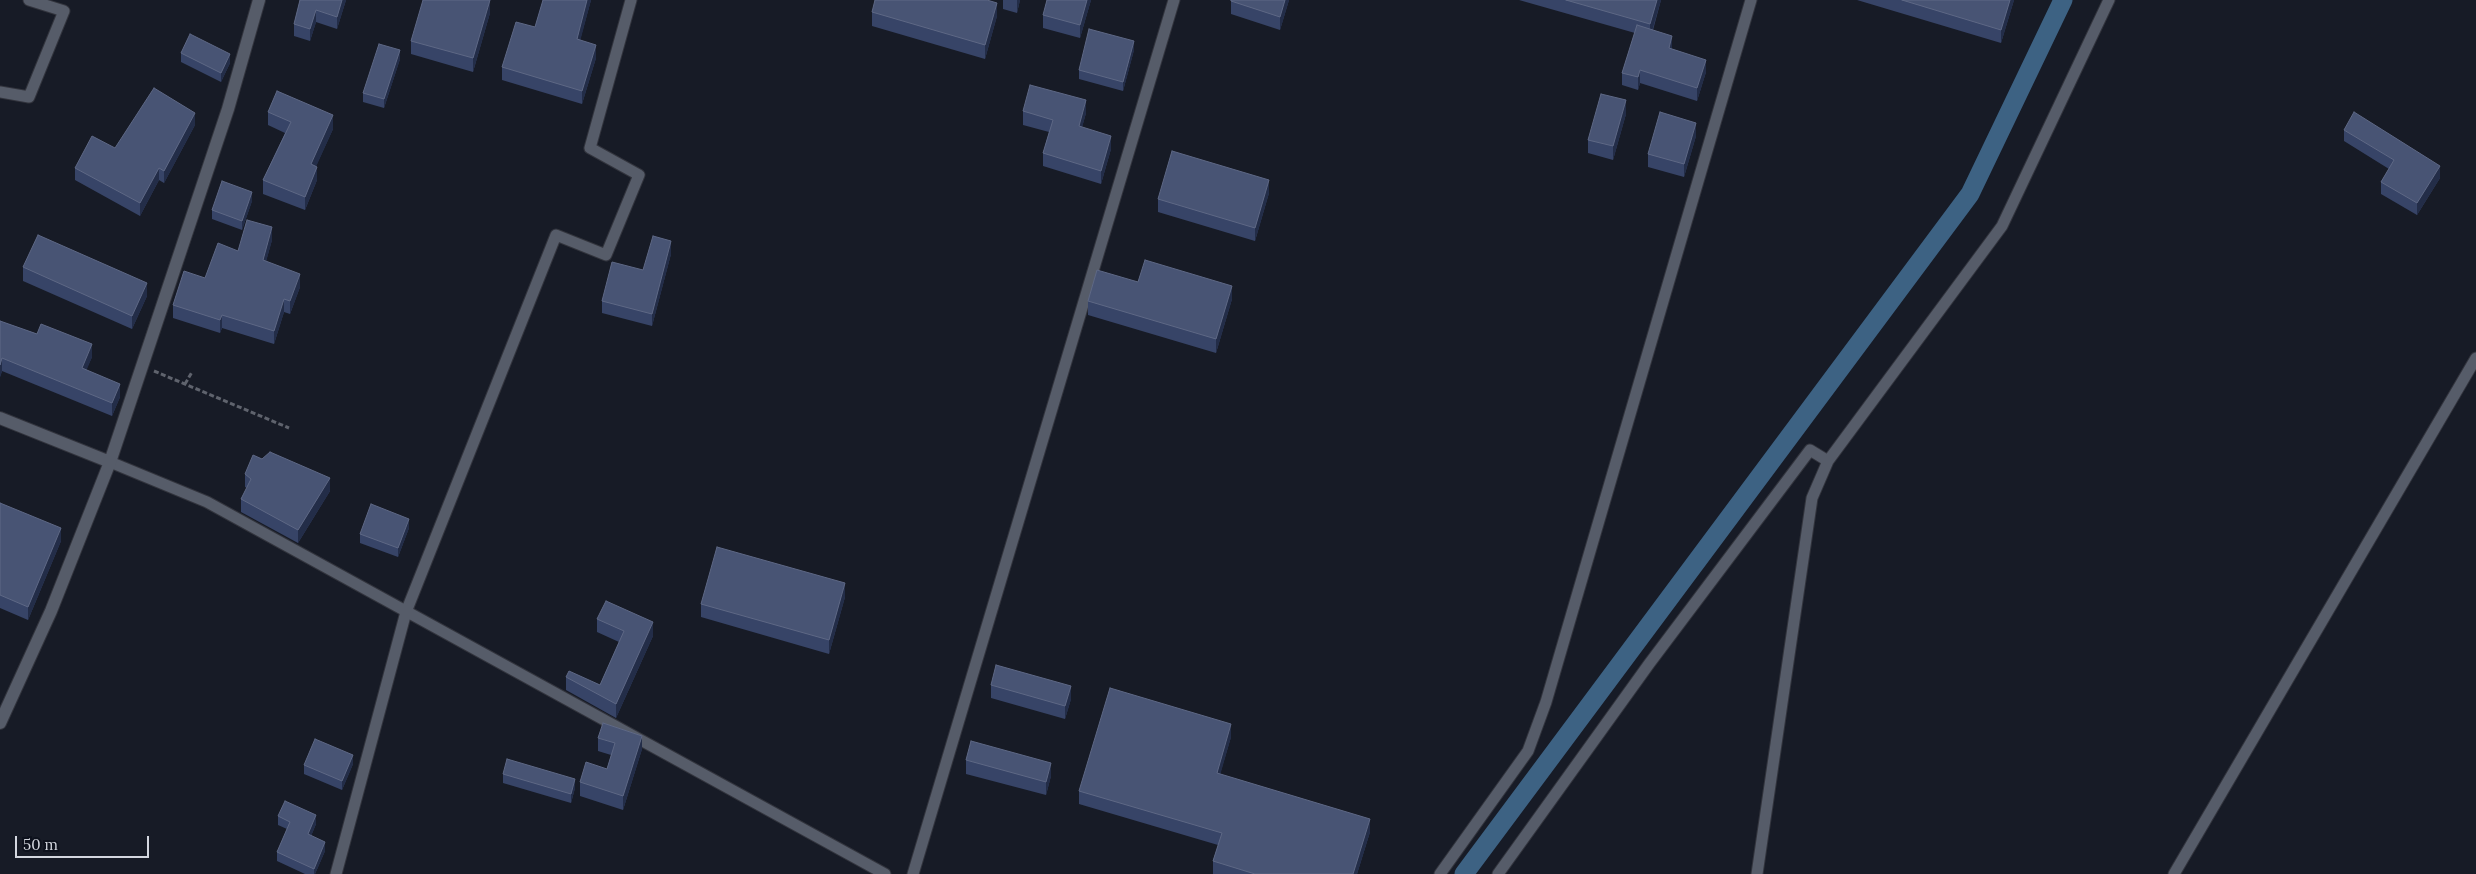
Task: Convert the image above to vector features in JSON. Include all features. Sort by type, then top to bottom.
[{"type":"street","points":[[0,723],[51,611],[110,462],[228,109],[260,0]]},
{"type":"street","points":[[0,418],[110,462]]},
{"type":"lane","points":[[0,92],[29,98],[66,6],[29,0]]},
{"type":"lane","points":[[336,874],[406,612],[556,235],[606,255],[639,174],[590,148],[631,0]]},
{"type":"lane","points":[[913,874],[1174,0]]},
{"type":"lane","points":[[1440,874],[1528,751],[1546,702],[1751,0]]},
{"type":"lane","points":[[1757,874],[1812,498],[1828,461],[2002,226],[2109,0]]},
{"type":"lane","points":[[2174,874],[2476,358]]},
{"type":"lane","points":[[1498,874],[1643,672],[1810,450],[1828,461]]},
{"type":"lane","points":[[110,462],[207,502],[885,874]]},
{"type":"path","points":[[142,366],[289,428]]},
{"type":"path","points":[[186,384],[192,372]]},
{"type":"building","points":[[300,0],[342,0],[337,17],[316,10],[310,29],[294,24]]},
{"type":"building","points":[[423,0],[490,0],[473,58],[411,41]]},
{"type":"building","points":[[543,0],[587,0],[577,39],[596,45],[582,91],[502,67],[516,22],[535,27]]},
{"type":"building","points":[[875,0],[987,0],[997,3],[985,45],[872,12]]},
{"type":"building","points":[[1047,0],[1087,0],[1080,25],[1043,15]]},
{"type":"building","points":[[1231,0],[1285,0],[1280,17]]},
{"type":"building","points":[[1566,0],[1657,0],[1650,24]]},
{"type":"building","points":[[1902,0],[2010,0],[2001,30]]},
{"type":"building","points":[[1637,25],[1672,36],[1669,48],[1706,60],[1697,88],[1640,70],[1638,77],[1622,73]]},
{"type":"building","points":[[1089,29],[1134,41],[1123,82],[1079,70]]},
{"type":"building","points":[[190,34],[230,54],[221,73],[181,53]]},
{"type":"building","points":[[379,44],[400,50],[384,99],[363,93]]},
{"type":"building","points":[[1030,85],[1086,100],[1079,126],[1111,136],[1101,171],[1043,153],[1053,120],[1023,111]]},
{"type":"building","points":[[154,88],[195,113],[164,171],[159,168],[140,203],[75,168],[92,136],[115,148]]},
{"type":"building","points":[[277,91],[333,115],[311,164],[317,167],[305,197],[263,180],[291,122],[268,112]]},
{"type":"building","points":[[1601,94],[1626,100],[1613,146],[1588,140]]},
{"type":"building","points":[[1660,112],[1696,123],[1684,164],[1648,154]]},
{"type":"building","points":[[2354,112],[2440,166],[2417,203],[2381,182],[2394,160],[2344,130]]},
{"type":"building","points":[[1172,151],[1269,180],[1255,228],[1158,199]]},
{"type":"building","points":[[222,181],[252,192],[242,221],[212,210]]},
{"type":"building","points":[[247,220],[272,227],[263,260],[300,274],[290,301],[284,299],[274,331],[222,315],[220,320],[173,305],[184,271],[205,278],[218,243],[238,251]]},
{"type":"building","points":[[38,235],[147,283],[132,316],[23,267]]},
{"type":"building","points":[[653,236],[671,241],[652,314],[602,301],[612,262],[643,270]]},
{"type":"building","points":[[1145,260],[1232,286],[1216,339],[1088,301],[1097,270],[1138,282]]},
{"type":"building","points":[[0,321],[37,334],[41,324],[92,344],[82,368],[120,384],[112,403],[2,358],[0,365]]},
{"type":"building","points":[[270,452],[330,478],[298,530],[241,499],[251,479],[245,474],[253,455],[262,459]]},
{"type":"building","points":[[0,503],[61,528],[28,607],[0,595]]},
{"type":"building","points":[[371,504],[409,519],[398,548],[360,534]]},
{"type":"building","points":[[717,547],[845,583],[829,640],[701,604]]},
{"type":"building","points":[[606,601],[653,622],[616,704],[566,677],[569,671],[600,685],[624,631],[597,619]]},
{"type":"building","points":[[996,665],[1071,686],[1065,706],[991,685]]},
{"type":"building","points":[[1110,688],[1231,724],[1217,773],[1370,819],[1353,874],[1255,874],[1213,861],[1222,833],[1079,791]]},
{"type":"building","points":[[603,723],[642,736],[623,796],[580,782],[586,762],[607,769],[615,743],[598,738]]},
{"type":"building","points":[[315,739],[353,755],[342,781],[304,765]]},
{"type":"building","points":[[971,741],[1051,763],[1046,782],[966,760]]},
{"type":"building","points":[[507,759],[575,779],[571,794],[503,774]]},
{"type":"building","points":[[285,801],[316,815],[308,834],[325,842],[314,869],[277,852],[290,822],[278,816]]},
{"type":"waterway","points":[[1464,874],[1970,194],[2063,0]]}]
